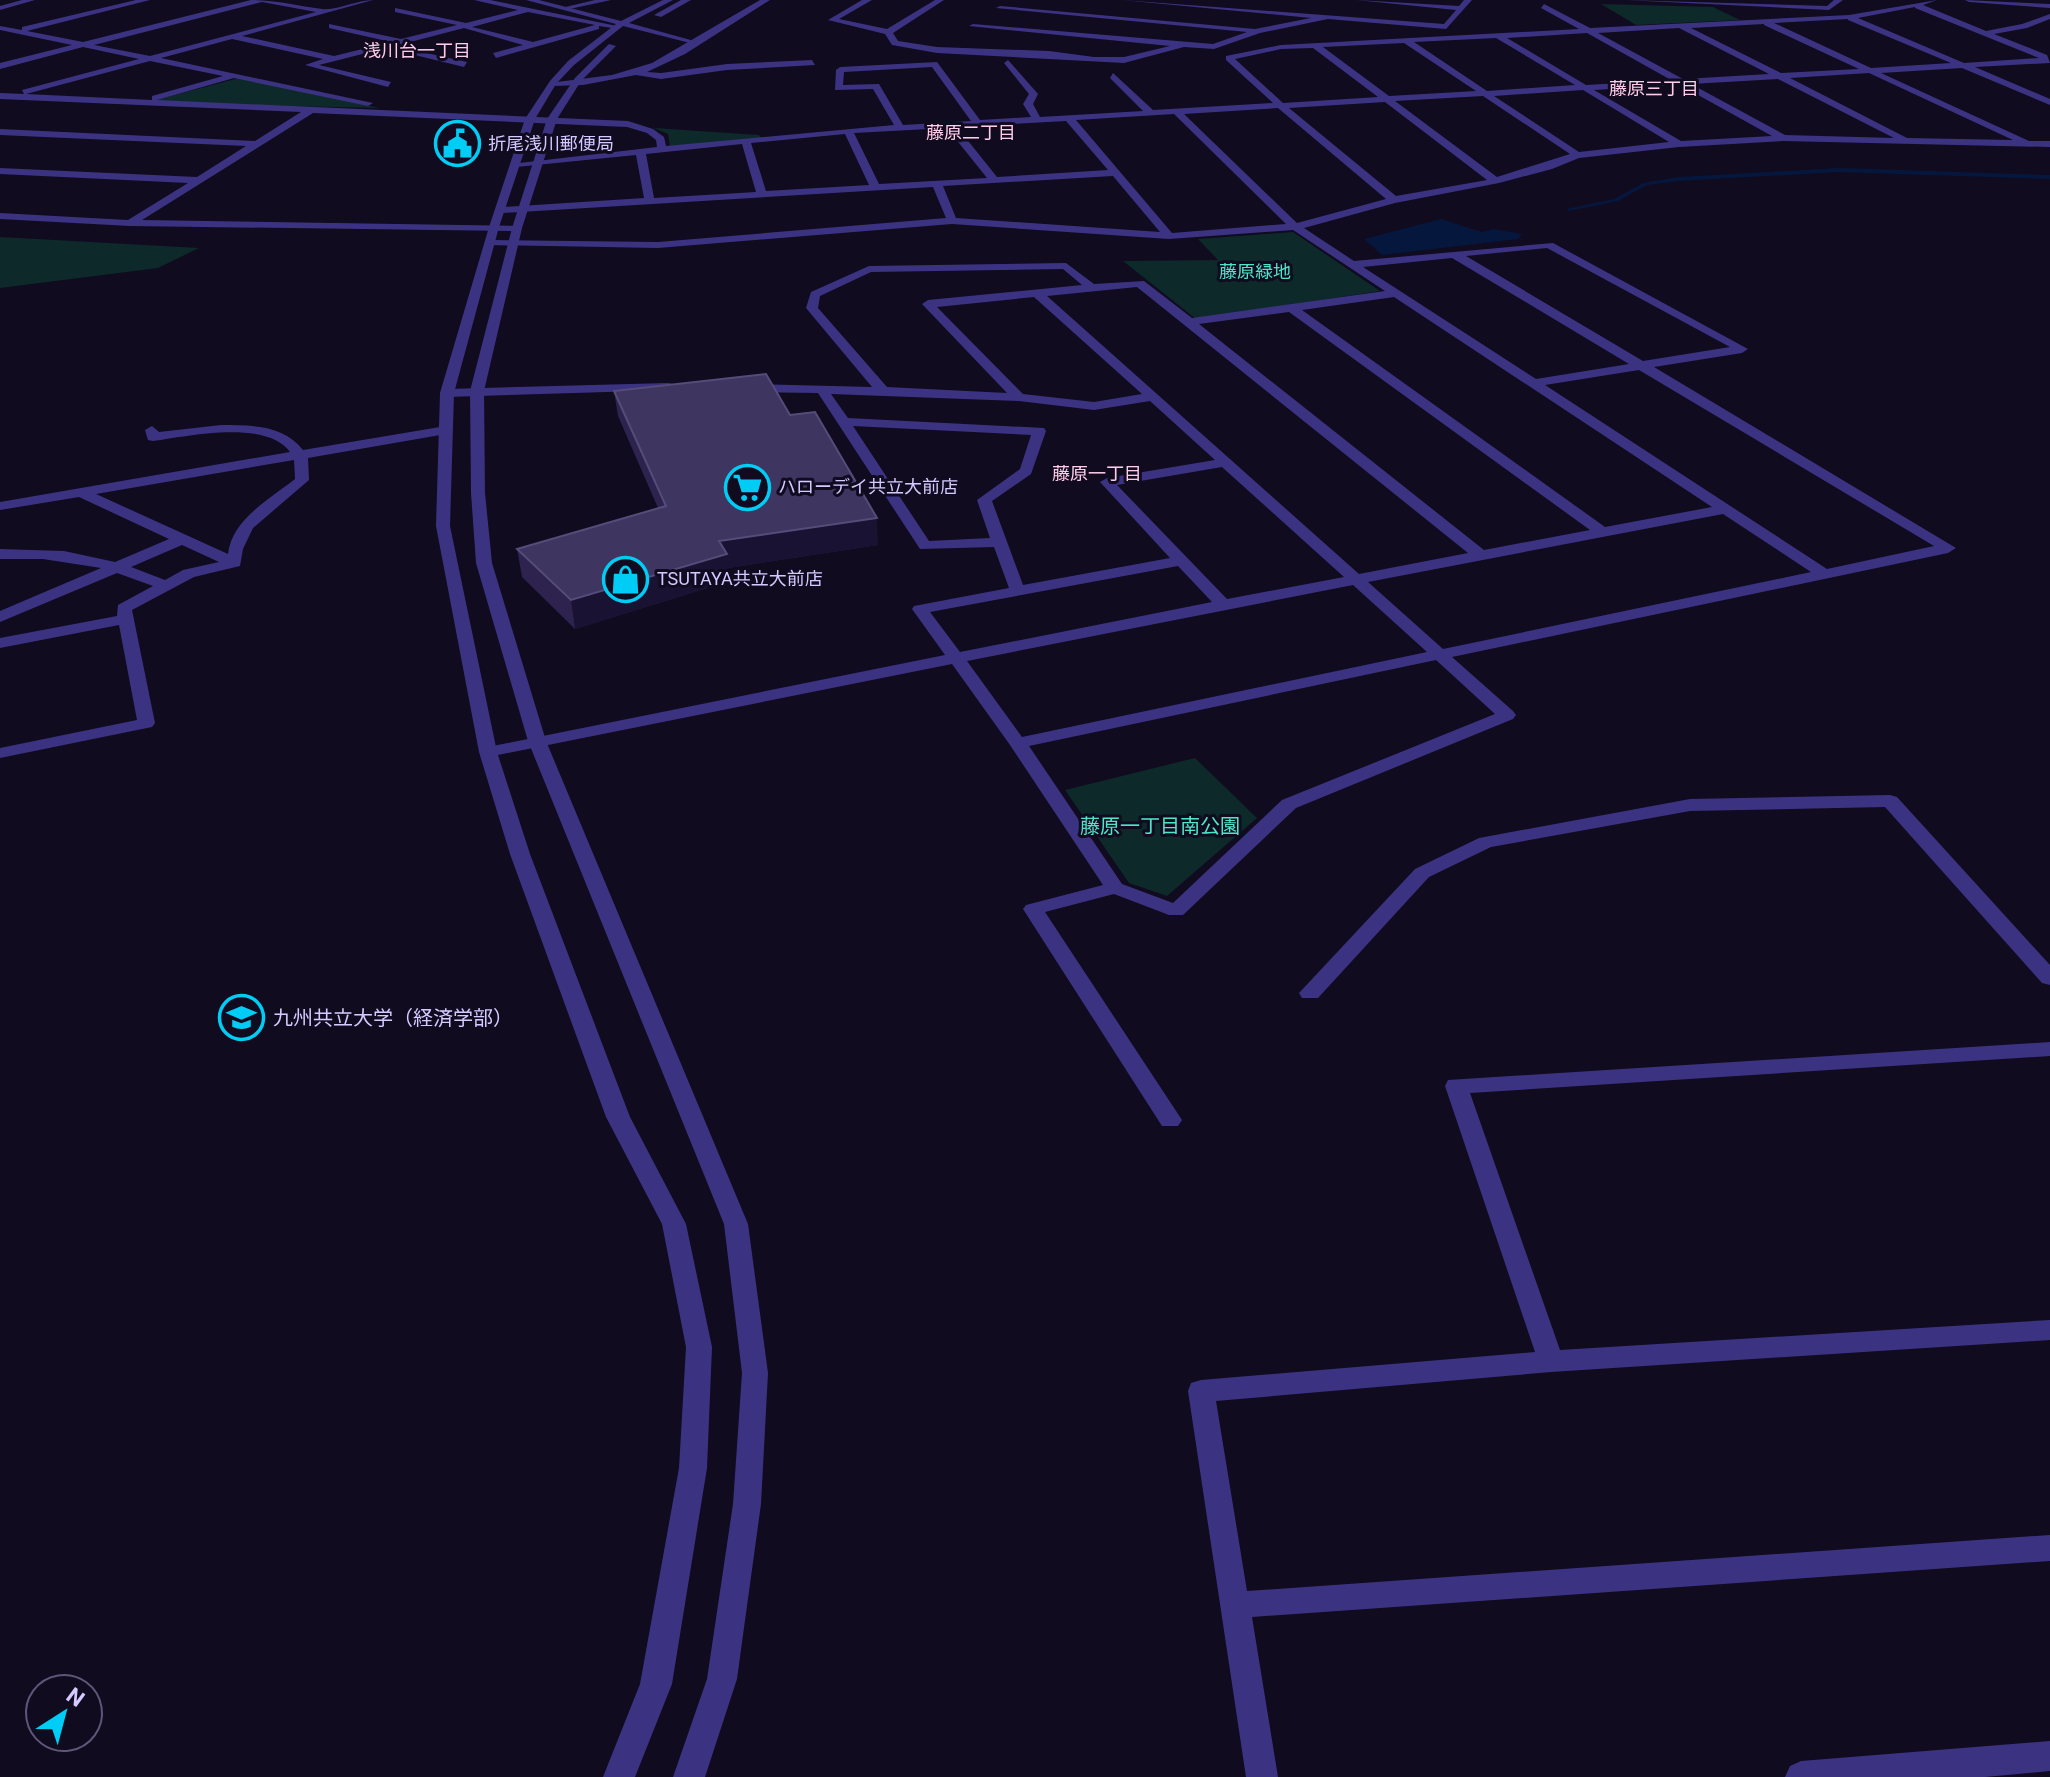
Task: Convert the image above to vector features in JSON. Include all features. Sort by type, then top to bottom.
[{"type":"street","points":[[0,8],[31,0]]},
{"type":"street","points":[[0,35],[146,0]]},
{"type":"street","points":[[0,66],[262,0],[326,11]]},
{"type":"street","points":[[2,98],[369,0]]},
{"type":"street","points":[[478,0],[694,42]]},
{"type":"street","points":[[530,0],[565,8],[620,30]]},
{"type":"street","points":[[565,8],[607,0]]},
{"type":"street","points":[[669,0],[571,63],[563,83],[519,226],[477,391],[478,493],[484,563],[537,741],[736,1224],[755,1373],[747,1504],[722,1679],[689,1777]]},
{"type":"street","points":[[496,55],[531,45],[620,30],[687,0]]},
{"type":"street","points":[[619,1777],[656,1684],[693,1468],[699,1347],[674,1224],[618,1117],[520,854],[488,752],[443,526],[447,393],[530,119],[563,83],[603,81],[670,59],[738,12],[766,0]]},
{"type":"street","points":[[868,0],[832,20],[888,32],[940,0]]},
{"type":"street","points":[[961,34],[1012,0]]},
{"type":"street","points":[[1125,0],[1446,27],[1468,0]]},
{"type":"street","points":[[1360,0],[1460,8]]},
{"type":"street","points":[[1628,0],[1829,8],[1839,0]]},
{"type":"street","points":[[1394,200],[1229,58],[1281,47],[1849,17],[1918,6],[1933,0]]},
{"type":"street","points":[[1969,0],[2050,6]]},
{"type":"street","points":[[1544,6],[1783,138]]},
{"type":"street","points":[[1918,6],[2050,59]]},
{"type":"street","points":[[1000,8],[1258,31]]},
{"type":"street","points":[[398,10],[531,45]]},
{"type":"street","points":[[388,84],[309,65],[528,10]]},
{"type":"street","points":[[1987,33],[2024,26],[2050,16]]},
{"type":"street","points":[[973,26],[1214,47],[1258,31],[1328,17]]},
{"type":"street","points":[[1849,17],[2050,102]]},
{"type":"street","points":[[1764,21],[2032,145]]},
{"type":"street","points":[[332,26],[402,42]]},
{"type":"street","points":[[1680,26],[1909,141]]},
{"type":"street","points":[[0,28],[236,74],[416,114]]},
{"type":"street","points":[[888,32],[895,43],[937,50],[1124,60],[1182,45]]},
{"type":"street","points":[[1497,35],[1679,144]]},
{"type":"street","points":[[230,37],[335,59]]},
{"type":"street","points":[[1405,40],[1577,155]]},
{"type":"street","points":[[937,50],[949,42]]},
{"type":"street","points":[[1315,45],[1495,181]]},
{"type":"street","points":[[385,46],[464,64]]},
{"type":"street","points":[[516,164],[747,144],[848,131],[2050,59]]},
{"type":"street","points":[[634,72],[661,76],[727,67],[812,63]]},
{"type":"street","points":[[1008,63],[1034,94],[1028,104],[1037,120]]},
{"type":"street","points":[[900,128],[876,86],[838,88],[840,70],[934,64],[977,123]]},
{"type":"street","points":[[137,103],[236,74]]},
{"type":"street","points":[[1113,76],[1151,113]]},
{"type":"street","points":[[2,98],[628,124],[650,131],[661,139],[662,151]]},
{"type":"street","points":[[130,223],[311,110]]},
{"type":"street","points":[[1176,111],[1295,227],[1823,573]]},
{"type":"street","points":[[1069,118],[1169,236]]},
{"type":"street","points":[[950,125],[993,179]]},
{"type":"street","points":[[848,131],[875,186]]},
{"type":"street","points":[[0,132],[256,144]]},
{"type":"street","points":[[496,227],[519,226],[658,245],[952,221],[1169,236],[1295,227],[1394,200],[1495,181],[1548,167],[1577,155],[1679,144],[1783,138],[2050,144]]},
{"type":"street","points":[[747,144],[762,194]]},
{"type":"street","points":[[641,153],[649,200]]},
{"type":"street","points":[[0,171],[197,180]]},
{"type":"street","points":[[0,216],[130,223],[496,227],[519,226],[649,200],[1113,173]]},
{"type":"street","points":[[937,184],[952,221]]},
{"type":"street","points":[[1355,264],[1549,245],[1742,349],[1535,383]]},
{"type":"street","points":[[1018,743],[1948,548],[1454,254]]},
{"type":"street","points":[[883,391],[812,308],[815,294],[869,269],[1066,266],[1092,288]]},
{"type":"street","points":[[1019,397],[928,304],[1140,283],[1480,555]]},
{"type":"street","points":[[1037,293],[1507,715],[1289,804],[1176,911],[1115,888],[1033,909],[1170,1120]]},
{"type":"street","points":[[1191,322],[1397,293]]},
{"type":"street","points":[[1292,308],[1602,532]]},
{"type":"street","points":[[447,393],[675,387]]},
{"type":"street","points":[[736,388],[1019,397],[1094,406],[1150,397]]},
{"type":"street","points":[[823,391],[925,546],[1000,542]]},
{"type":"street","points":[[844,422],[1039,431],[1026,471],[984,500],[1018,592]]},
{"type":"street","points":[[152,430],[153,437],[215,430],[262,430],[287,437],[299,455],[304,467],[302,480],[265,507],[247,526],[233,551],[235,563]]},
{"type":"street","points":[[0,506],[446,430]]},
{"type":"street","points":[[1223,605],[1107,482],[1227,462]]},
{"type":"street","points":[[80,492],[235,563]]},
{"type":"street","points":[[488,752],[1223,605],[1724,509]]},
{"type":"street","points":[[0,617],[182,539]]},
{"type":"street","points":[[0,554],[76,557],[117,566],[166,586]]},
{"type":"street","points":[[1115,888],[1018,743],[920,609],[1179,561]]},
{"type":"street","points":[[0,753],[146,723],[124,608],[189,573],[235,563]]},
{"type":"street","points":[[0,617],[39,636]]},
{"type":"street","points":[[0,643],[127,619]]},
{"type":"street","points":[[1310,993],[1422,873],[1486,842],[1690,805],[1875,801],[1890,801],[2050,978]]},
{"type":"street","points":[[1551,1361],[1456,1086],[2050,1049]]},
{"type":"street","points":[[1262,1777],[1201,1391],[1551,1361],[2050,1330]]},
{"type":"street","points":[[1234,1605],[2050,1548]]},
{"type":"street","points":[[1801,1777],[2050,1756]]},
{"type":"green space","points":[[1601,4],[1713,7],[1740,20],[1636,25]]},
{"type":"green space","points":[[239,78],[378,108],[159,103],[156,100]]},
{"type":"green space","points":[[654,128],[759,135],[761,138],[670,147],[668,134]]},
{"type":"green space","name":"藤原緑地","points":[[1293,232],[1380,291],[1196,319],[1123,261],[1218,260],[1198,239]]},
{"type":"green space","points":[[0,237],[199,248],[158,268],[0,288]]},
{"type":"green space","name":"藤原一丁目南公園","points":[[1195,758],[1257,818],[1167,896],[1129,883],[1065,790]]},
{"type":"water","points":[[1441,219],[1482,232],[1493,229],[1522,234],[1518,239],[1382,255],[1364,239]]},
{"type":"building","name":"ハローデイ共立大前店","points":[[766,374],[790,415],[815,412],[877,518],[719,541],[727,554],[571,600],[517,549],[666,506],[614,391]]},
{"type":"waterway","points":[[1569,209],[1616,200],[1645,184],[1678,179],[1838,170],[2050,177]]},
{"type":"place","name":"折尾浅川郵便局","points":[[457,144]]},
{"type":"place","name":"ハローデイ共立大前店","points":[[747,487]]},
{"type":"place","name":"TSUTAYA共立大前店","points":[[626,579]]},
{"type":"place","name":"九州共立大学（経済学部）","points":[[242,1018]]},
{"type":"district","name":"浅川台一丁目","points":[[417,51]]},
{"type":"district","name":"藤原三丁目","points":[[1654,89]]},
{"type":"district","name":"藤原二丁目","points":[[971,133]]},
{"type":"district","name":"藤原一丁目","points":[[1097,474]]}]
